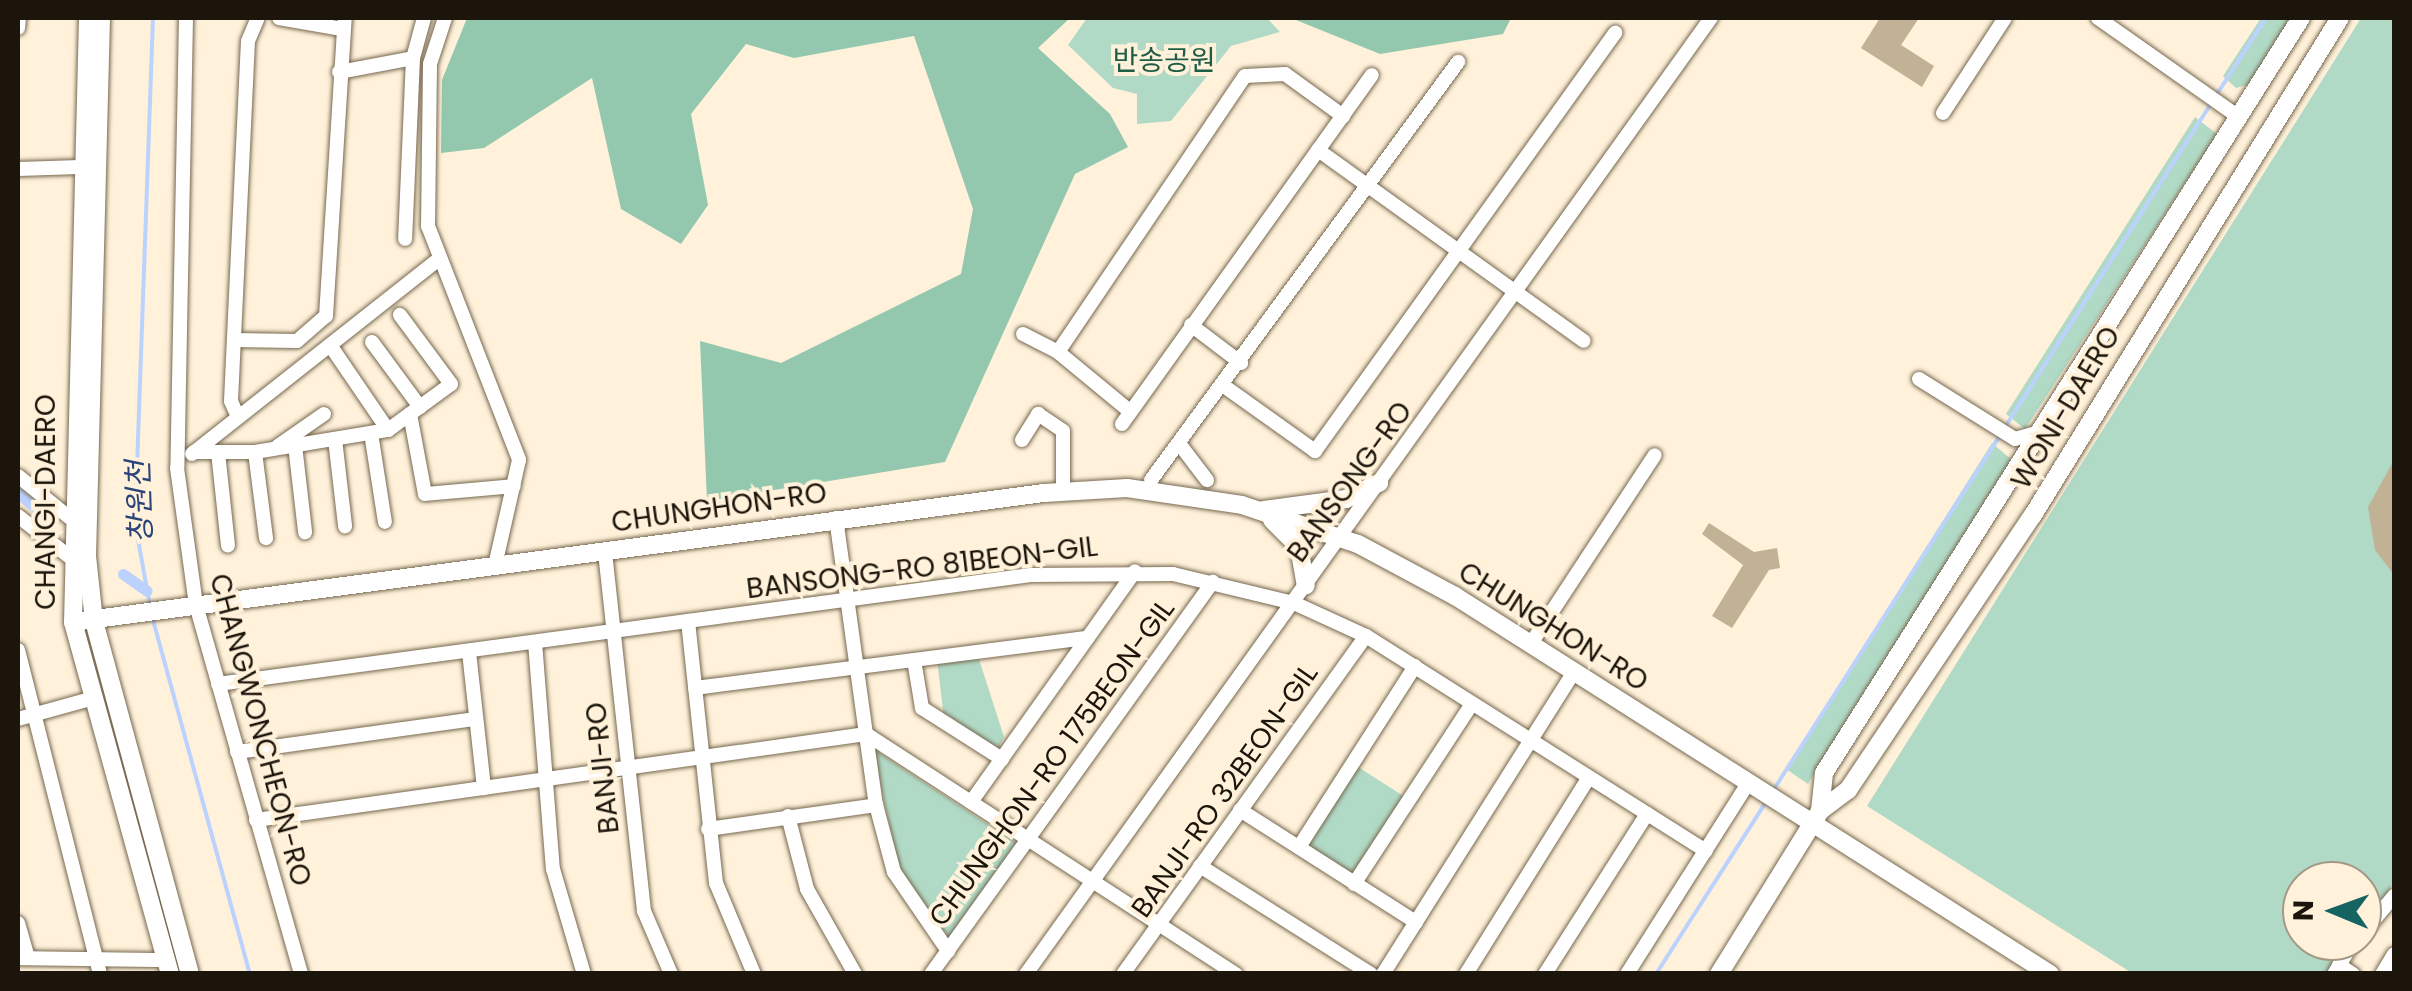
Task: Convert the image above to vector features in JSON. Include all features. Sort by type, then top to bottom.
[{"type":"main road","name":"CHANGI-DAERO","points":[[88,18],[70,518],[73,622],[90,698],[168,966]]},
{"type":"main road","name":"CHANGI-DAERO","points":[[101,18],[86,432],[102,620],[187,966]]},
{"type":"main road","name":"WONI-DAERO","points":[[1816,817],[1824,773],[2010,486],[2301,18]]},
{"type":"main road","name":"WONI-DAERO","points":[[1718,974],[1816,817],[1848,790],[2022,531],[2340,18]]},
{"type":"main road","name":"CHUNGHON-RO","points":[[1259,511],[1346,499],[1379,484]]},
{"type":"main road","name":"CHUNGHON-RO","points":[[102,620],[836,518],[1127,488],[1259,511],[1341,536],[1530,645],[1779,802],[1816,817]]},
{"type":"main road","points":[[1259,511],[1293,536],[1306,585]]},
{"type":"main road","points":[[73,622],[102,620]]},
{"type":"main road","points":[[1816,817],[2050,974]]},
{"type":"main road","points":[[168,966],[187,966]]},
{"type":"street","points":[[18,28],[19,18]]},
{"type":"street","name":"CHANGWONCHEON-RO","points":[[186,18],[177,468],[192,609],[218,684],[301,974]]},
{"type":"street","points":[[238,417],[234,340],[248,41],[258,18]]},
{"type":"street","points":[[234,340],[297,341],[326,316],[344,23],[280,18]]},
{"type":"street","points":[[405,240],[413,58],[424,18]]},
{"type":"street","points":[[445,18],[430,64],[435,262],[519,460],[494,566]]},
{"type":"street","name":"BANSONG-RO","points":[[1026,974],[1711,18]]},
{"type":"street","points":[[1943,113],[2004,18]]},
{"type":"street","points":[[2098,18],[2239,117]]},
{"type":"street","points":[[1224,386],[1315,451],[1615,33]]},
{"type":"street","points":[[340,72],[413,58]]},
{"type":"street","points":[[1151,480],[1182,446],[1458,62]]},
{"type":"street","points":[[1058,352],[1246,76],[1285,74],[1343,116]]},
{"type":"street","points":[[1122,424],[1126,408],[1372,75]]},
{"type":"street","points":[[1318,150],[1584,341]]},
{"type":"street","points":[[18,169],[80,168]]},
{"type":"street","points":[[177,468],[435,262]]},
{"type":"street","points":[[194,452],[255,452],[388,430],[451,384],[400,316]]},
{"type":"street","points":[[1191,325],[1241,362]]},
{"type":"street","points":[[1023,334],[1058,352],[1126,408]]},
{"type":"street","points":[[372,342],[415,411],[425,494],[514,486]]},
{"type":"street","points":[[330,345],[388,430]]},
{"type":"street","points":[[1919,378],[2015,440]]},
{"type":"street","points":[[273,449],[324,414]]},
{"type":"street","points":[[1022,440],[1038,414],[1063,430],[1063,492]]},
{"type":"street","points":[[2015,440],[2042,430]]},
{"type":"street","points":[[372,433],[385,522]]},
{"type":"street","points":[[335,439],[345,526]]},
{"type":"street","points":[[2010,486],[2015,440]]},
{"type":"street","points":[[295,446],[305,532]]},
{"type":"street","points":[[1182,446],[1207,480]]},
{"type":"street","points":[[218,452],[228,545]]},
{"type":"street","points":[[255,452],[266,538]]},
{"type":"street","points":[[1530,645],[1655,454]]},
{"type":"street","points":[[18,476],[70,518]]},
{"type":"street","points":[[18,516],[71,558]]},
{"type":"street","points":[[836,518],[876,805],[894,872],[948,951]]},
{"type":"street","name":"BANJI-RO","points":[[605,552],[644,910],[670,974]]},
{"type":"street","points":[[971,802],[1135,571]]},
{"type":"street","name":"BANSONG-RO 81BEON-GIL","points":[[218,684],[847,599],[1135,571],[1212,582],[1294,603],[1366,636],[1706,851]]},
{"type":"street","name":"CHUNGHON-RO 175BEON-GIL","points":[[931,974],[1212,582]]},
{"type":"street","points":[[688,621],[716,883],[754,974]]},
{"type":"street","name":"BANJI-RO 32BEON-GIL","points":[[1124,974],[1366,636]]},
{"type":"street","points":[[695,688],[1088,638]]},
{"type":"street","points":[[535,642],[553,869],[584,974]]},
{"type":"street","points":[[18,650],[23,718],[98,968]]},
{"type":"street","points":[[469,652],[484,788]]},
{"type":"street","points":[[914,660],[922,708],[1002,759]]},
{"type":"street","points":[[1299,847],[1415,666]]},
{"type":"street","points":[[1384,974],[1573,673]]},
{"type":"street","points":[[23,718],[90,698]]},
{"type":"street","points":[[1354,884],[1472,704]]},
{"type":"street","points":[[237,752],[476,718]]},
{"type":"street","points":[[256,820],[866,734],[1236,974]]},
{"type":"street","points":[[1466,974],[1589,776]]},
{"type":"street","points":[[1626,974],[1750,784]]},
{"type":"street","points":[[708,828],[876,805]]},
{"type":"street","points":[[1240,810],[1416,922]]},
{"type":"street","points":[[1545,974],[1647,814]]},
{"type":"street","points":[[788,816],[808,889],[855,974]]},
{"type":"street","points":[[1200,866],[1370,974]]},
{"type":"street","points":[[18,923],[22,958],[98,968],[168,966]]},
{"type":"street","points":[[2382,974],[2394,954]]},
{"type":"street","points":[[2337,969],[2354,974]]},
{"type":"green space","points":[[467,18],[1070,18],[1038,48],[1110,114],[1128,147],[1075,174],[945,462],[707,501],[700,341],[781,363],[961,274],[973,209],[914,36],[794,58],[746,44],[691,114],[708,205],[681,244],[621,209],[592,78],[484,148],[441,153],[442,80]]},
{"type":"green space","name":"반송공원","points":[[1087,18],[1267,18],[1280,32],[1231,46],[1171,121],[1137,124],[1137,94],[1113,88],[1068,45]]},
{"type":"green space","points":[[1291,18],[1511,18],[1503,34],[1380,54]]},
{"type":"green space","points":[[2261,18],[2297,18],[2257,82],[2236,88],[2223,76]]},
{"type":"green space","points":[[2361,18],[2394,18],[2394,882],[2382,902],[2382,861],[2282,861],[2282,961],[2345,961],[2337,973],[2132,973],[1867,806]]},
{"type":"green space","points":[[2195,117],[2217,134],[2025,429],[2006,414]]},
{"type":"green space","points":[[1992,443],[2012,460],[1808,784],[1786,769]]},
{"type":"green space","points":[[977,653],[1004,737],[996,752],[944,719],[937,659]]},
{"type":"green space","points":[[873,749],[1018,844],[950,938],[900,874]]},
{"type":"green space","points":[[1355,765],[1405,797],[1355,879],[1303,847]]},
{"type":"building","points":[[1880,18],[1919,18],[1901,45],[1934,66],[1922,87],[1861,48]]},
{"type":"building","points":[[2394,460],[2394,575],[2375,550],[2368,507]]},
{"type":"building","points":[[1709,523],[1754,552],[1777,548],[1780,568],[1769,570],[1732,628],[1712,616],[1743,565],[1702,534]]},
{"type":"waterway","name":"창원천","points":[[150,606],[135,523],[153,18]]},
{"type":"waterway","points":[[2217,94],[2266,18]]},
{"type":"waterway","points":[[2005,427],[2212,102]]},
{"type":"waterway","points":[[1774,789],[2000,435]]},
{"type":"waterway","points":[[18,493],[36,508]]},
{"type":"waterway","points":[[123,574],[147,591]]},
{"type":"waterway","name":"창원천","points":[[153,620],[250,974]]},
{"type":"waterway","points":[[1656,974],[1766,802]]}]
